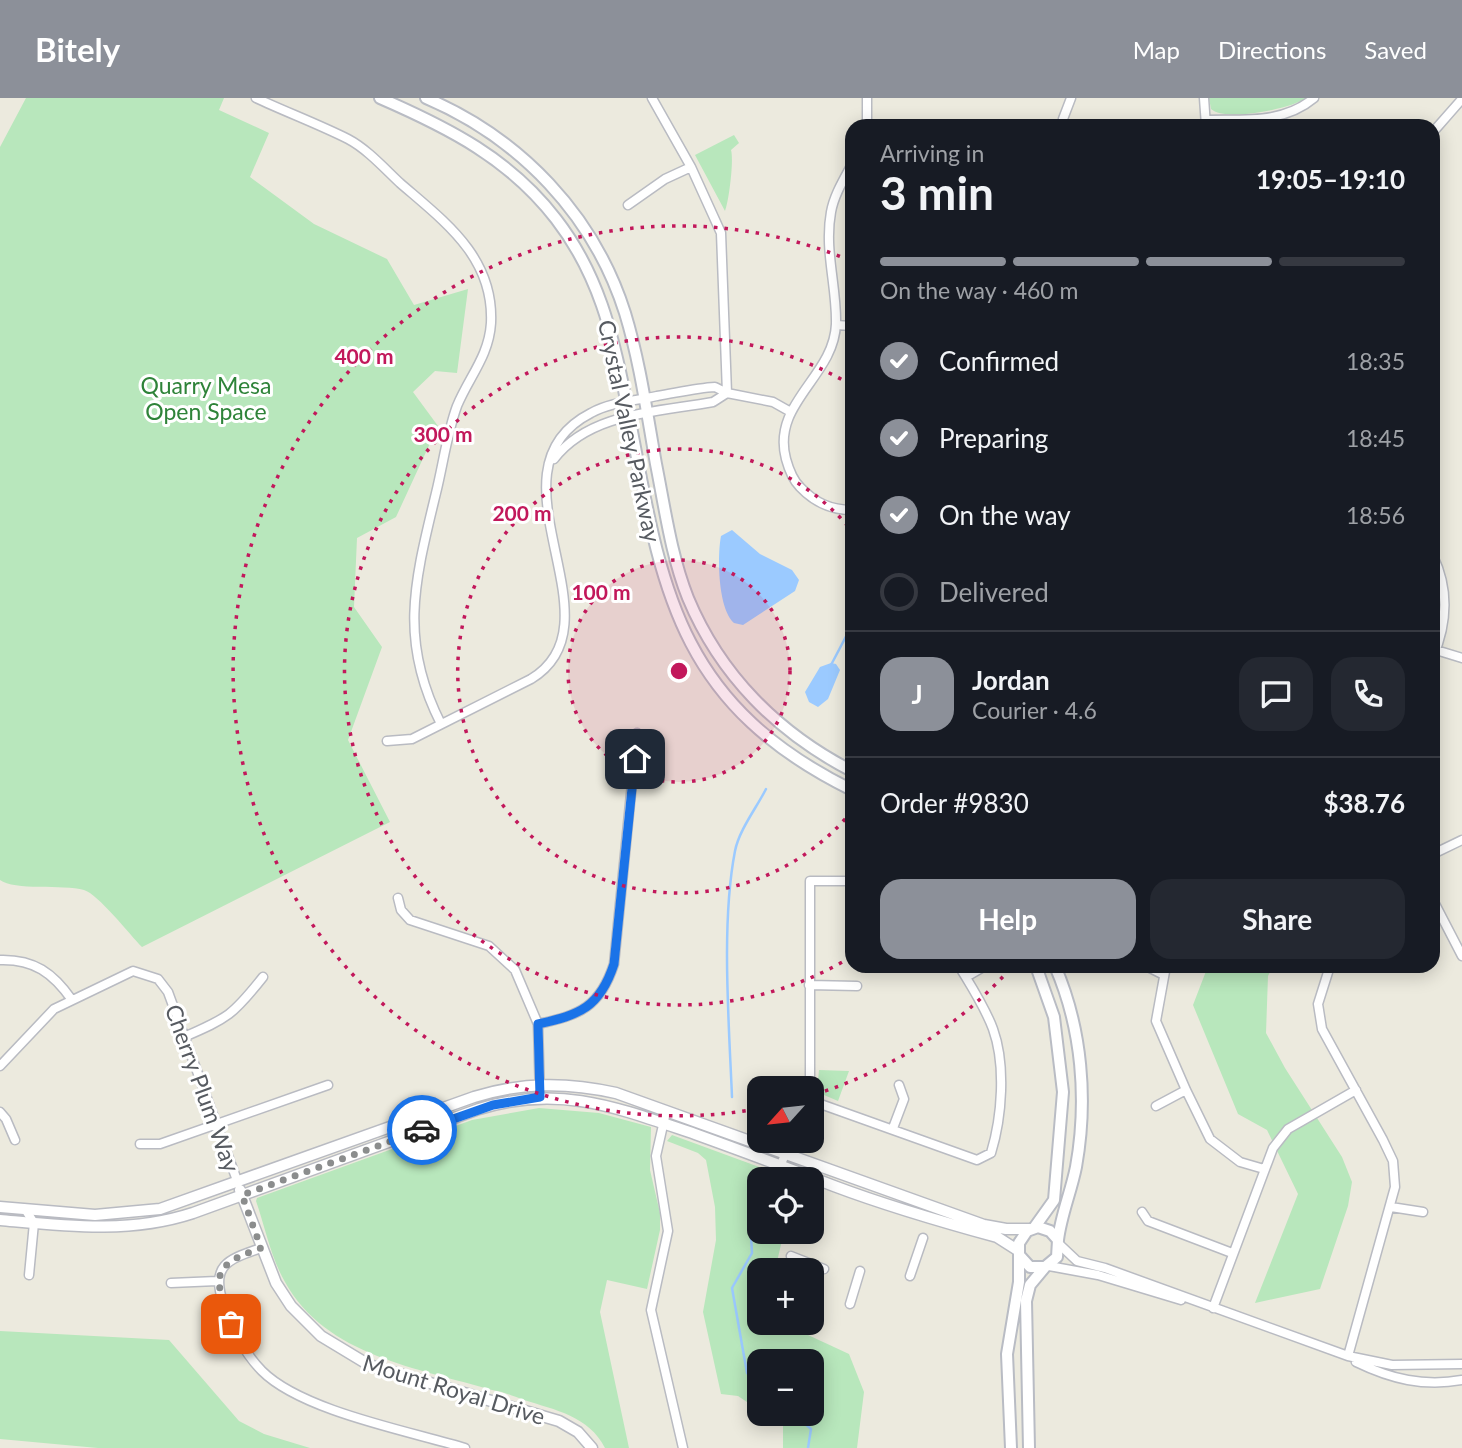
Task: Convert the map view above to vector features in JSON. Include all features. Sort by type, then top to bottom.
[{"type":"main road","name":"Crystal Valley Parkway","points":[[380,98],[434,121],[477,145],[519,178],[558,221],[588,270],[603,304],[626,401],[658,561],[687,640],[724,693],[762,733],[811,769],[845,786]]},
{"type":"main road","name":"Crystal Valley Parkway","points":[[426,98],[468,119],[510,148],[545,180],[572,211],[604,262],[620,297],[644,399],[675,556],[688,596],[705,632],[738,682],[768,714],[811,748],[845,767]]},
{"type":"main road","points":[[1011,1448],[1007,1354],[1021,1238],[1032,1229],[1054,1200],[1063,1092],[1054,1017],[1038,973]]},
{"type":"main road","points":[[1029,1448],[1026,1301],[1030,1285],[1057,1257],[1078,1154],[1082,1092],[1076,1034],[1057,973]]},
{"type":"main road","points":[[1032,1229],[1046,1229],[1058,1242]]},
{"type":"main road","points":[[1019,1254],[1030,1267],[1047,1267]]},
{"type":"street","points":[[256,98],[356,144],[458,235],[475,257],[483,275],[490,312],[488,343],[454,418],[414,593],[417,664],[425,691],[441,724]]},
{"type":"street","points":[[652,98],[691,167],[721,233],[727,393]]},
{"type":"street","points":[[867,98],[867,119]]},
{"type":"street","points":[[1063,119],[1072,98]]},
{"type":"street","points":[[1204,98],[1206,119]]},
{"type":"street","points":[[1284,119],[1314,98]]},
{"type":"street","points":[[1440,124],[1462,99]]},
{"type":"street","points":[[628,205],[665,179],[691,167]]},
{"type":"street","points":[[845,179],[831,210],[828,233],[836,325],[824,362],[789,411],[783,432],[784,452],[797,484],[824,505],[845,509]]},
{"type":"street","points":[[836,325],[845,326]]},
{"type":"street","points":[[387,741],[404,742],[538,674],[561,646],[566,613],[545,495],[550,464],[558,443],[576,422],[597,410],[626,401],[705,388],[721,388],[727,393],[758,397],[789,411]]},
{"type":"street","points":[[550,464],[568,443],[588,429],[647,414],[713,402],[727,393]]},
{"type":"street","points":[[1440,577],[1444,589],[1445,613],[1440,633]]},
{"type":"street","points":[[1440,654],[1462,658]]},
{"type":"street","points":[[538,1024],[569,1018],[583,1010],[607,985],[614,964],[637,733]]},
{"type":"street","points":[[1440,851],[1462,840]]},
{"type":"street","points":[[810,1076],[810,881],[845,881]]},
{"type":"street","points":[[398,898],[401,910],[410,920],[489,946],[515,970],[538,1024],[540,1097]]},
{"type":"street","points":[[1440,914],[1462,956]]},
{"type":"street","points":[[0,960],[42,967],[57,978],[72,1000]]},
{"type":"street","name":"Cherry Plum Way","points":[[0,1066],[54,1009],[120,975],[133,971],[146,973],[158,979],[168,992],[238,1183]]},
{"type":"street","points":[[824,1105],[977,1160],[991,1153],[1001,1120],[1000,1077],[993,1030],[964,973]]},
{"type":"street","points":[[966,977],[973,973]]},
{"type":"street","points":[[1164,973],[1156,1021],[1210,1139],[1221,1151],[1264,1169]]},
{"type":"street","points":[[1328,973],[1318,1004],[1322,1029],[1393,1161],[1395,1187],[1348,1356]]},
{"type":"street","points":[[184,1037],[224,1020],[237,1010],[263,977]]},
{"type":"street","points":[[810,985],[857,986]]},
{"type":"street","points":[[0,1207],[95,1215],[134,1213],[174,1206],[474,1097],[539,1084],[598,1089],[747,1139]]},
{"type":"street","points":[[893,1128],[904,1099],[899,1084]]},
{"type":"street","points":[[140,1144],[160,1144],[328,1085]]},
{"type":"street","points":[[1156,1106],[1186,1090]]},
{"type":"street","points":[[1213,1308],[1273,1147],[1288,1129],[1356,1090]]},
{"type":"street","points":[[0,1220],[95,1228],[149,1225],[177,1219],[478,1109],[540,1097],[596,1102],[664,1124],[781,1164],[838,1187],[997,1237],[1019,1254]]},
{"type":"street","points":[[0,1112],[6,1118],[15,1140]]},
{"type":"street","points":[[667,1112],[656,1156],[668,1231],[651,1310],[682,1448]]},
{"type":"street","points":[[781,1164],[786,1153]]},
{"type":"street","points":[[790,1153],[984,1225],[1006,1230],[1032,1229]]},
{"type":"street","name":"Mount Royal Drive","points":[[238,1183],[276,1283],[291,1306],[321,1336],[350,1356],[385,1370],[559,1421],[578,1432],[592,1448]]},
{"type":"street","points":[[1391,1207],[1423,1212]]},
{"type":"street","points":[[25,1209],[34,1223],[29,1275]]},
{"type":"street","points":[[1142,1212],[1148,1221],[1232,1253]]},
{"type":"street","points":[[910,1276],[923,1238]]},
{"type":"street","points":[[1058,1242],[1077,1261],[1116,1272],[1348,1356],[1405,1381],[1433,1384],[1462,1380]]},
{"type":"street","points":[[261,1248],[231,1260],[221,1269],[217,1281],[241,1343],[263,1372],[291,1392],[465,1448]]},
{"type":"street","points":[[791,1256],[796,1258]]},
{"type":"street","points":[[1047,1267],[1098,1275],[1149,1293],[1195,1302]]},
{"type":"street","points":[[850,1304],[860,1271]]},
{"type":"street","points":[[171,1283],[217,1281]]},
{"type":"street","points":[[1348,1356],[1392,1365],[1462,1363]]},
{"type":"green space","name":"Quarry Mesa Open Space","points":[[26,98],[224,98],[219,110],[269,133],[250,177],[314,224],[387,259],[414,305],[468,289],[457,373],[435,371],[413,392],[438,426],[396,517],[357,538],[354,607],[382,647],[348,740],[390,822],[142,947],[105,907],[84,890],[16,885],[0,880],[0,147]]},
{"type":"green space","points":[[1209,98],[1306,98],[1273,110],[1230,114],[1211,109]]},
{"type":"green space","points":[[734,135],[739,143],[731,150],[731,180],[725,211],[695,155]]},
{"type":"green space","points":[[1205,973],[1270,973],[1266,1033],[1342,1157],[1352,1182],[1348,1206],[1320,1289],[1255,1303],[1298,1194],[1267,1130],[1238,1114],[1193,1005]]},
{"type":"green space","points":[[819,1070],[849,1071],[838,1101],[824,1095],[824,1076],[818,1076]]},
{"type":"green space","points":[[539,1108],[599,1113],[651,1127],[650,1170],[660,1213],[660,1230],[647,1289],[607,1280],[600,1312],[629,1448],[605,1448],[590,1428],[559,1411],[376,1356],[324,1327],[303,1307],[280,1273],[256,1201],[257,1198],[472,1120]]},
{"type":"green space","points":[[672,1135],[759,1167],[747,1167],[747,1244],[781,1244],[778,1258],[747,1258],[747,1335],[808,1335],[849,1354],[864,1392],[857,1448],[783,1448],[783,1426],[824,1426],[824,1349],[747,1349],[747,1402],[738,1396],[721,1394],[703,1312],[716,1240],[715,1207],[706,1160],[698,1153],[667,1141]]},
{"type":"green space","points":[[0,1331],[169,1340],[239,1421],[264,1434],[310,1448],[98,1448],[0,1439]]},
{"type":"water","points":[[732,530],[760,554],[792,570],[799,580],[795,591],[743,625],[734,623],[729,616],[720,582],[721,536]]},
{"type":"water","points":[[836,664],[840,670],[828,699],[818,707],[809,702],[805,692],[820,667]]},
{"type":"waterway","points":[[831,665],[845,638]]},
{"type":"waterway","points":[[732,1097],[727,973],[731,879],[737,843],[766,789]]},
{"type":"waterway","points":[[747,1373],[732,1288],[752,1253],[751,1244]]},
{"type":"waterway","points":[[808,1426],[811,1429],[808,1448]]},
{"type":"way so far","points":[[231,1324],[217,1281],[221,1269],[237,1256],[261,1248],[242,1195],[422,1130]]},
{"type":"route","points":[[422,1130],[478,1109],[540,1097],[538,1024],[569,1018],[595,1001],[607,985],[614,964],[635,759]]}]
